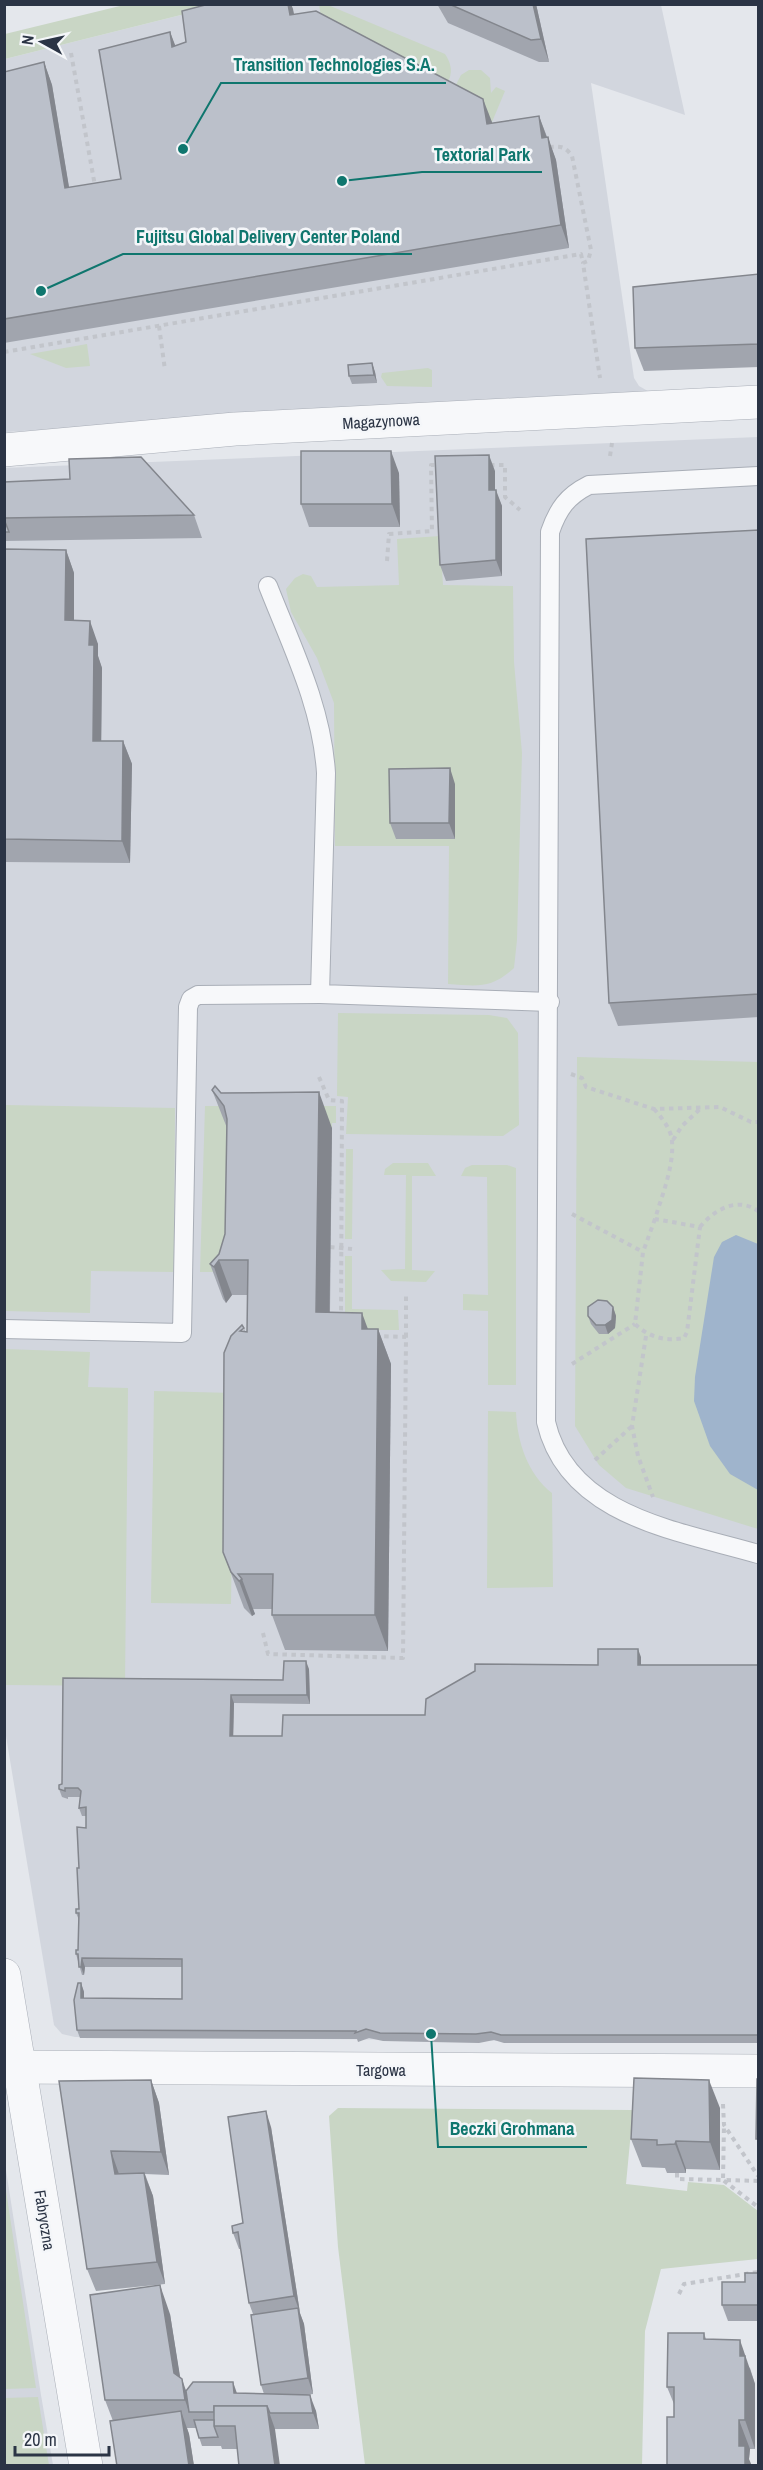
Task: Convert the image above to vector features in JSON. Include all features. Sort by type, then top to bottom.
[{"type":"street","name":"Magazynowa","points":[[4,450],[235,429],[759,402]]},
{"type":"street","name":"Fabryczna","points":[[4,1975],[12,2067],[86,2466]]},
{"type":"street","name":"Targowa","points":[[12,2067],[759,2071]]},
{"type":"lane","points":[[759,476],[589,485],[573,492],[556,515],[550,531],[548,552],[549,1002],[546,1411],[551,1444],[576,1479],[591,1493],[630,1516],[759,1554]]},
{"type":"lane","points":[[268,586],[315,707],[324,739],[326,773],[320,994]]},
{"type":"lane","points":[[4,1329],[182,1333],[188,1007],[191,999],[198,995],[320,994],[549,1002]]},
{"type":"path","points":[[71,53],[97,195]]},
{"type":"path","points":[[549,147],[560,146],[567,149],[572,156],[591,250],[588,261],[582,263]]},
{"type":"path","points":[[4,352],[581,254],[604,410]]},
{"type":"path","points":[[159,326],[165,370]]},
{"type":"path","points":[[610,456],[611,447]]},
{"type":"path","points":[[387,561],[389,534],[432,531],[431,465],[452,465]]},
{"type":"path","points":[[483,465],[505,465],[505,497],[520,510]]},
{"type":"path","points":[[570,1074],[582,1078],[586,1087],[654,1109],[720,1107],[751,1122],[759,1122]]},
{"type":"path","points":[[319,1077],[329,1100],[342,1101],[341,1325]]},
{"type":"path","points":[[672,1141],[682,1126],[701,1108]]},
{"type":"path","points":[[654,1109],[668,1126],[672,1141],[668,1175],[656,1219],[643,1252],[635,1324],[646,1336],[677,1339],[684,1338],[687,1332],[700,1227],[714,1212],[729,1206],[743,1205],[759,1211]]},
{"type":"path","points":[[568,1212],[643,1252]]},
{"type":"path","points":[[656,1219],[700,1227]]},
{"type":"path","points":[[330,1247],[352,1248]]},
{"type":"path","points":[[263,1633],[268,1654],[403,1658],[406,1294]]},
{"type":"path","points":[[568,1367],[635,1324]]},
{"type":"path","points":[[373,1336],[405,1337]]},
{"type":"path","points":[[646,1336],[632,1426],[638,1456],[654,1493],[652,1504]]},
{"type":"path","points":[[590,1465],[632,1426]]},
{"type":"path","points":[[723,2099],[723,2180]]},
{"type":"path","points":[[724,2125],[759,2179]]},
{"type":"path","points":[[677,2173],[677,2179],[759,2179]]},
{"type":"path","points":[[723,2180],[759,2207]]},
{"type":"path","points":[[679,2294],[684,2283],[759,2272]]},
{"type":"shaded area","points":[[221,5],[661,5],[685,115],[591,83],[634,378],[639,386],[653,394],[5,432],[5,59]]},
{"type":"shaded area","points":[[758,437],[758,2043],[75,2037],[62,2034],[54,2025],[4,1724],[4,468]]},
{"type":"shaded area","points":[[4,2157],[41,2395],[53,2465],[5,2465]]},
{"type":"green space","points":[[124,5],[221,5],[5,59],[5,34]]},
{"type":"green space","points":[[319,5],[328,5],[445,54],[451,70],[447,85],[440,95],[324,34]]},
{"type":"green space","points":[[469,70],[481,70],[490,78],[491,93],[496,87],[505,91],[492,122],[448,100],[461,75]]},
{"type":"green space","points":[[87,344],[90,366],[66,368],[30,354]]},
{"type":"green space","points":[[428,368],[432,370],[432,387],[387,386],[381,377],[382,373]]},
{"type":"green space","points":[[440,536],[443,585],[513,586],[514,662],[522,753],[517,940],[514,968],[498,980],[484,985],[448,984],[449,846],[335,846],[334,703],[317,658],[291,612],[286,589],[295,578],[303,574],[311,576],[317,587],[399,585],[397,539]]},
{"type":"green space","points":[[338,1013],[489,1015],[507,1018],[518,1033],[519,1125],[503,1136],[346,1134],[348,1097],[337,1096]]},
{"type":"green space","points":[[577,1057],[758,1062],[758,1529],[626,1488],[599,1465],[575,1426]]},
{"type":"green space","points":[[5,1105],[175,1108],[174,1272],[91,1271],[90,1313],[5,1311]]},
{"type":"green space","points":[[205,1106],[336,1106],[336,1123],[332,1123],[332,1128],[228,1128],[238,1272],[200,1272]]},
{"type":"green space","points":[[346,1149],[353,1149],[352,1239],[345,1239]]},
{"type":"green space","points":[[393,1163],[428,1163],[436,1176],[412,1176],[412,1270],[435,1271],[426,1282],[391,1281],[381,1270],[405,1269],[406,1175],[384,1175],[385,1169]]},
{"type":"green space","points":[[472,1165],[507,1165],[516,1168],[516,1385],[488,1385],[488,1311],[463,1310],[463,1294],[488,1295],[487,1177],[461,1176],[465,1168]]},
{"type":"green space","points":[[345,1256],[352,1256],[352,1309],[398,1310],[399,1330],[345,1330]]},
{"type":"green space","points":[[5,1349],[90,1352],[88,1387],[128,1388],[125,1686],[5,1685]]},
{"type":"green space","points":[[154,1391],[234,1393],[231,1604],[151,1603]]},
{"type":"green space","points":[[488,1411],[516,1412],[525,1457],[536,1477],[552,1493],[553,1587],[487,1588]]},
{"type":"green space","points":[[338,2108],[633,2110],[626,2184],[687,2191],[688,2182],[724,2185],[758,2211],[758,2259],[661,2269],[645,2331],[642,2465],[365,2465],[338,2247],[329,2116]]},
{"type":"green space","points":[[5,2184],[36,2388],[5,2389]]},
{"type":"green space","points":[[38,2397],[49,2465],[5,2465],[5,2398]]},
{"type":"water","points":[[736,1235],[758,1244],[758,1490],[730,1474],[710,1446],[694,1401],[695,1377],[714,1257],[722,1242]]},
{"type":"building","points":[[209,4],[288,4],[290,15],[316,11],[483,99],[487,124],[539,116],[542,138],[548,137],[561,225],[4,319],[4,72],[44,62],[65,188],[121,179],[99,50],[170,32],[172,47],[186,42],[182,11]]},
{"type":"building","points":[[449,4],[533,4],[541,39],[531,40]]},
{"type":"building","points":[[759,274],[759,344],[635,348],[633,287]]},
{"type":"building","points":[[372,363],[374,375],[349,376],[348,365]]},
{"type":"building","points":[[301,451],[391,451],[392,504],[301,504]]},
{"type":"building","points":[[489,455],[489,490],[496,490],[496,560],[440,565],[435,456]]},
{"type":"building","points":[[141,457],[194,515],[4,518],[4,482],[70,479],[69,459]]},
{"type":"building","points":[[4,519],[9,532],[4,532]]},
{"type":"building","points":[[759,530],[759,994],[609,1003],[586,539]]},
{"type":"building","points":[[4,549],[66,550],[65,620],[90,621],[89,645],[94,645],[93,741],[123,741],[122,841],[4,839]]},
{"type":"building","points":[[450,768],[449,823],[390,823],[389,769]]},
{"type":"building","points":[[215,1086],[221,1093],[319,1092],[316,1312],[362,1313],[362,1329],[378,1329],[375,1615],[272,1615],[273,1574],[238,1574],[242,1579],[239,1581],[231,1572],[223,1552],[224,1353],[231,1336],[242,1325],[244,1328],[240,1331],[247,1332],[248,1260],[219,1260],[214,1267],[210,1264],[219,1254],[225,1234],[227,1119],[224,1106],[212,1090]]},
{"type":"building","points":[[598,1300],[607,1301],[613,1307],[612,1320],[605,1325],[596,1325],[588,1316],[588,1307]]},
{"type":"building","points":[[598,1649],[638,1649],[638,1665],[759,1665],[759,2035],[501,2035],[491,2032],[476,2034],[380,2033],[366,2029],[355,2033],[356,2031],[77,2030],[74,2000],[78,1983],[81,1983],[81,1998],[182,1999],[182,1959],[82,1958],[81,1967],[79,1967],[78,1954],[76,1954],[79,1913],[76,1913],[76,1909],[79,1909],[77,1827],[86,1828],[86,1807],[79,1808],[81,1791],[78,1788],[65,1788],[65,1791],[59,1789],[59,1785],[62,1784],[63,1678],[283,1680],[284,1661],[306,1661],[307,1695],[231,1695],[230,1736],[282,1736],[283,1715],[425,1715],[426,1699],[475,1671],[475,1664],[598,1665]]},
{"type":"building","points":[[634,2078],[709,2080],[710,2142],[676,2141],[675,2144],[657,2145],[657,2140],[631,2139]]},
{"type":"building","points":[[757,2079],[759,2079],[759,2139],[756,2139]]},
{"type":"building","points":[[151,2080],[161,2152],[111,2151],[115,2174],[144,2173],[157,2262],[87,2269],[59,2081]]},
{"type":"building","points":[[266,2111],[294,2296],[249,2303],[238,2232],[233,2233],[232,2226],[243,2223],[228,2117]]},
{"type":"building","points":[[745,2273],[759,2273],[759,2305],[722,2305],[722,2282],[745,2282]]},
{"type":"building","points":[[160,2285],[174,2373],[182,2379],[185,2400],[105,2400],[90,2295]]},
{"type":"building","points":[[298,2308],[308,2378],[261,2385],[251,2315]]},
{"type":"building","points":[[668,2333],[704,2333],[704,2339],[740,2340],[740,2356],[745,2356],[745,2420],[739,2420],[739,2446],[745,2446],[745,2466],[667,2466],[667,2417],[674,2417],[674,2387],[667,2387]]},
{"type":"building","points":[[193,2382],[233,2382],[234,2393],[310,2395],[313,2413],[270,2413],[267,2406],[214,2406],[214,2412],[189,2412],[186,2391]]},
{"type":"building","points":[[214,2406],[267,2406],[275,2466],[239,2466],[235,2426],[214,2426]]},
{"type":"building","points":[[181,2411],[189,2466],[117,2466],[110,2421]]},
{"type":"building","points":[[194,2420],[214,2420],[218,2437],[199,2438]]},
{"type":"place","name":"Transition Technologies S.A.","points":[[183,149]]},
{"type":"place","name":"Textorial Park","points":[[342,181]]},
{"type":"place","name":"Fujitsu Global Delivery Center Poland","points":[[41,291]]},
{"type":"place","name":"Beczki Grohmana","points":[[431,2034]]}]
